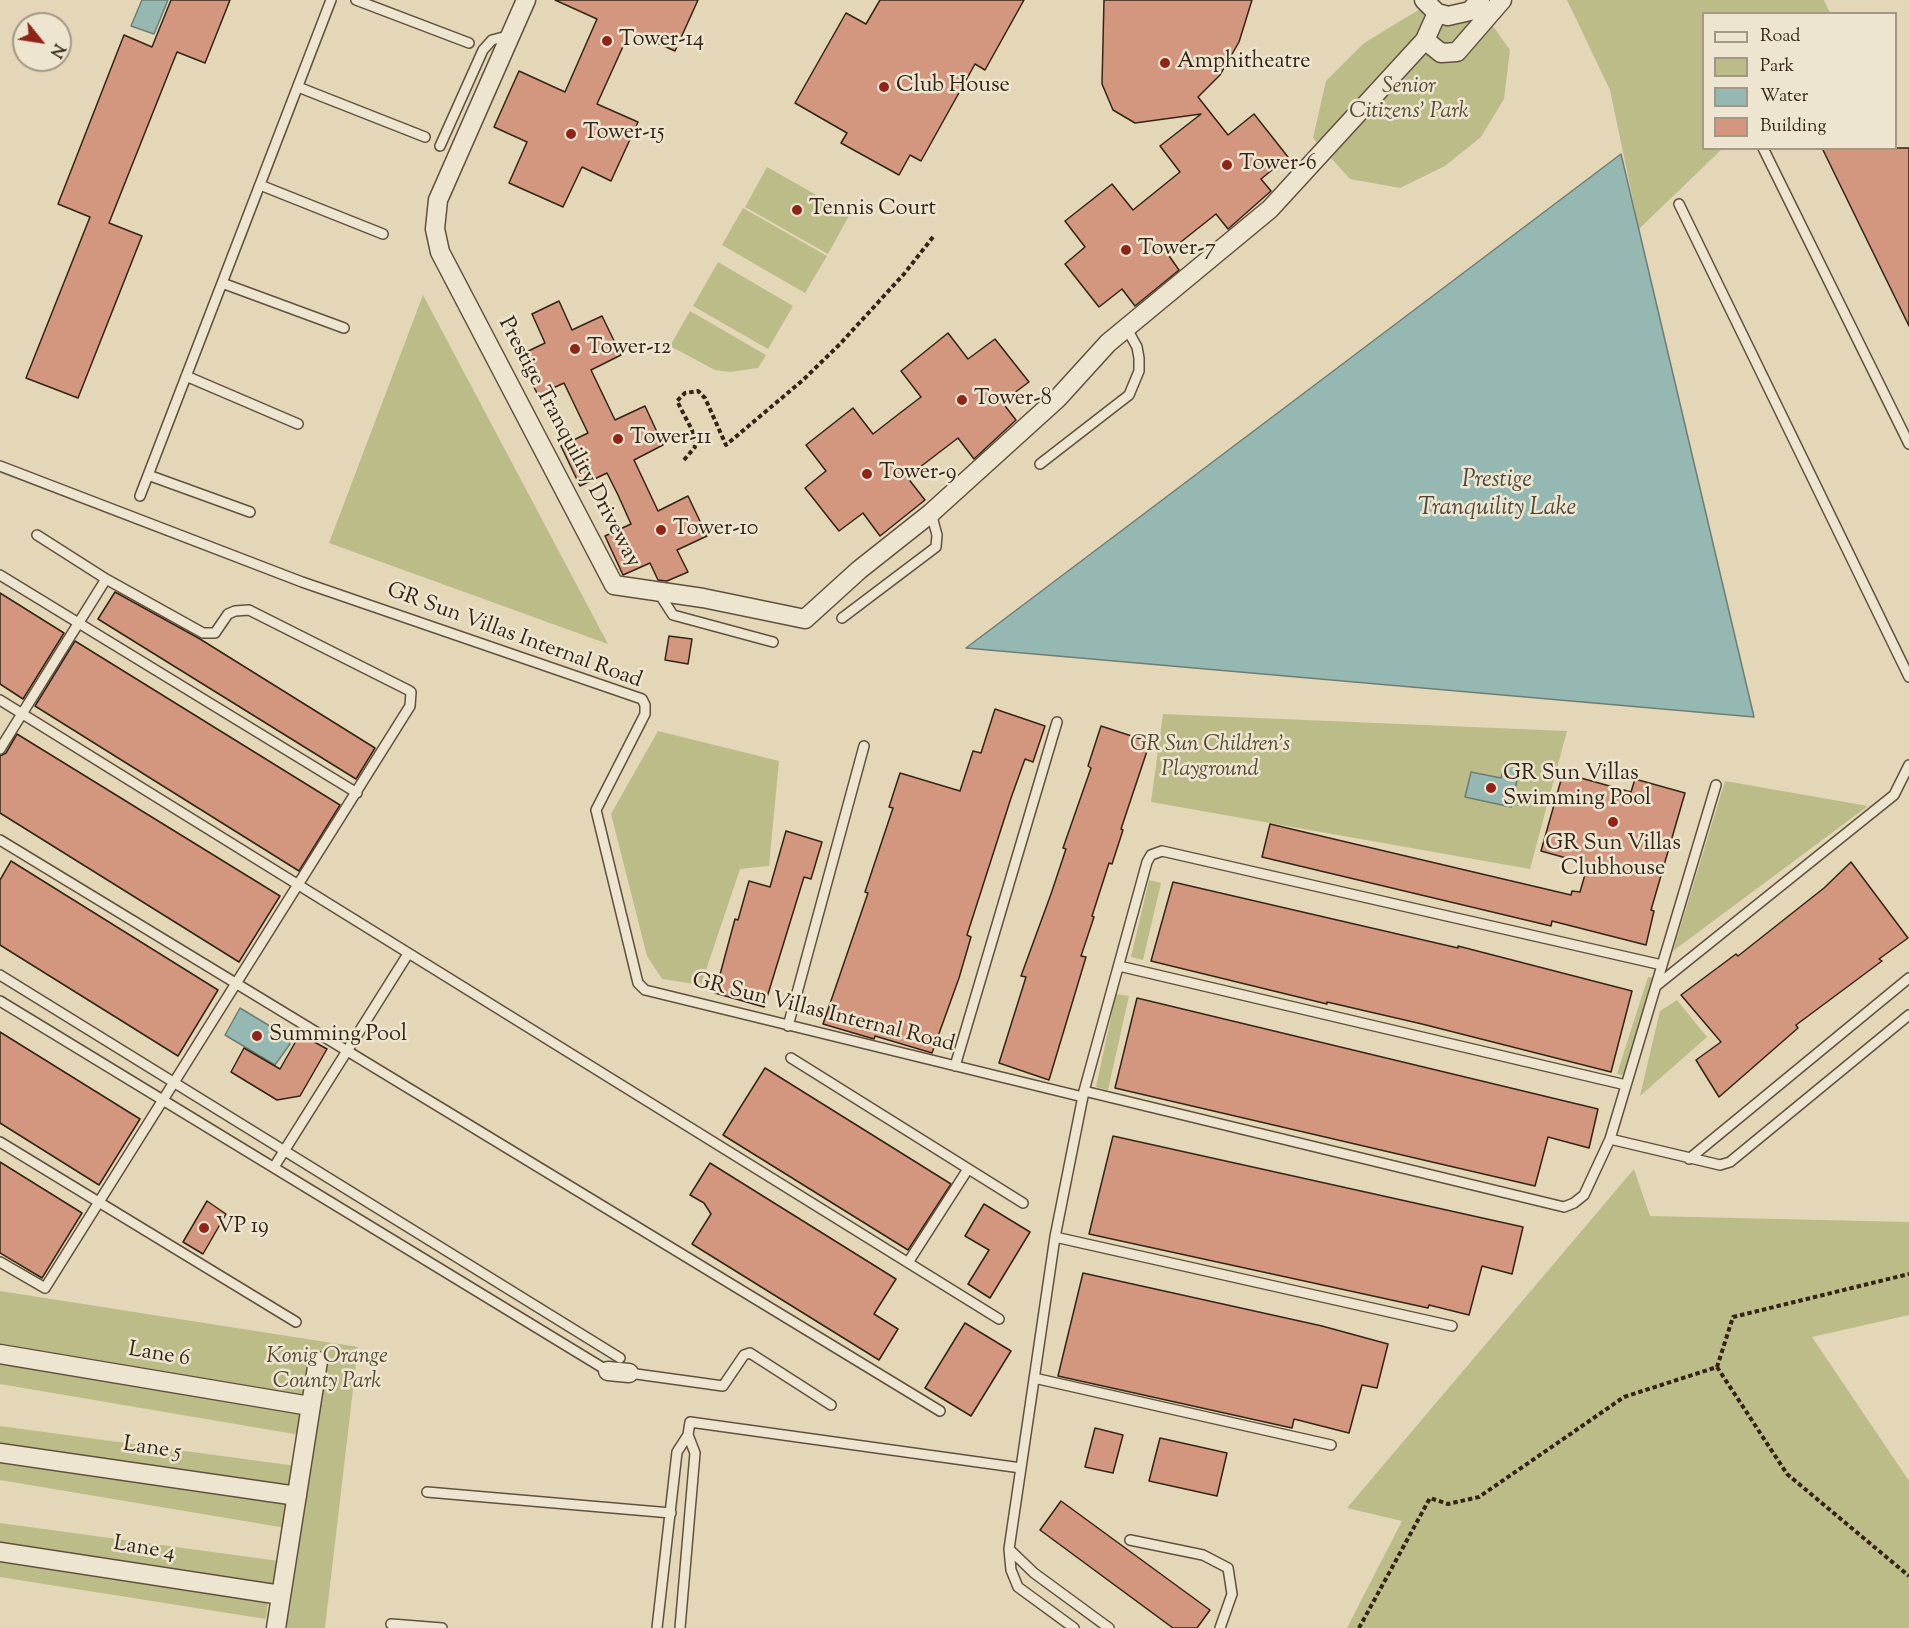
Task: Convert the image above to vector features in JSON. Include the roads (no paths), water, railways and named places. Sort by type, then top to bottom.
[{"type":"street","name":"Prestige Tranquility Driveway","points":[[526,0],[438,200],[435,229],[440,252],[614,585],[703,598],[805,619],[859,570],[931,513],[1058,398],[1108,343],[1126,327],[1270,209],[1425,40],[1437,13]]},
{"type":"street","points":[[1424,0],[1437,13],[1460,16],[1470,11],[1480,0]]},
{"type":"street","points":[[1425,40],[1446,55],[1457,52],[1502,0]]},
{"type":"street","name":"Lane 6","points":[[0,1354],[310,1406]]},
{"type":"street","points":[[276,1628],[318,1361]]},
{"type":"street","name":"Lane 5","points":[[0,1453],[297,1496]]},
{"type":"street","name":"Lane 4","points":[[0,1552],[281,1595]]},
{"type":"lane","points":[[140,496],[332,0]]},
{"type":"lane","points":[[356,0],[469,44]]},
{"type":"lane","points":[[440,146],[483,50],[492,40],[511,35]]},
{"type":"lane","points":[[298,87],[425,137]]},
{"type":"lane","points":[[1764,150],[1909,444]]},
{"type":"lane","points":[[260,185],[383,234]]},
{"type":"lane","points":[[1679,204],[1909,677]]},
{"type":"lane","points":[[222,282],[344,328]]},
{"type":"lane","points":[[1040,464],[1128,395],[1138,371],[1139,358],[1137,347],[1126,327]]},
{"type":"lane","points":[[186,376],[298,424]]},
{"type":"lane","name":"GR Sun Villas Internal Road","points":[[0,466],[302,582],[642,699],[645,714],[596,810],[638,983],[645,990],[955,1066],[1564,1207],[1584,1195],[1610,1139],[1716,785]]},
{"type":"lane","points":[[148,475],[250,512]]},
{"type":"lane","points":[[842,618],[936,547],[937,535],[931,513]]},
{"type":"lane","points":[[0,1262],[45,1288],[357,793],[410,706],[411,692],[249,610],[228,614],[215,633],[203,633],[106,579],[37,535]]},
{"type":"lane","points":[[0,575],[357,793]]},
{"type":"lane","points":[[0,749],[106,579]]},
{"type":"lane","points":[[658,592],[673,615],[773,642]]},
{"type":"lane","points":[[0,700],[408,954],[909,1261],[999,1319]]},
{"type":"lane","points":[[955,1066],[1057,722]]},
{"type":"lane","points":[[788,1026],[864,746]]},
{"type":"lane","points":[[1656,986],[1894,795],[1909,765]]},
{"type":"lane","points":[[0,840],[940,1411]]},
{"type":"lane","points":[[1074,1628],[1018,1587],[1011,1570],[1009,1549],[1055,1237],[1083,1094],[1147,862],[1151,855],[1162,851],[1662,965]]},
{"type":"lane","points":[[274,1167],[408,954]]},
{"type":"lane","points":[[1119,966],[1626,1085]]},
{"type":"lane","points":[[0,975],[487,1275],[619,1367]]},
{"type":"lane","points":[[1689,1159],[1909,978]]},
{"type":"lane","points":[[0,1001],[478,1291],[619,1367],[723,1386],[744,1355],[750,1353],[831,1405]]},
{"type":"lane","points":[[1610,1139],[1720,1165],[1730,1162],[1909,1015]]},
{"type":"lane","points":[[791,1058],[1023,1203]]},
{"type":"lane","points":[[0,1142],[296,1322]]},
{"type":"lane","points":[[909,1261],[968,1169]]},
{"type":"lane","points":[[1055,1237],[1452,1326]]},
{"type":"lane","points":[[478,1291],[487,1275]]},
{"type":"lane","points":[[1034,1378],[1331,1446]]},
{"type":"lane","points":[[657,1628],[677,1452],[688,1435],[690,1422],[1021,1468]]},
{"type":"lane","points":[[680,1628],[695,1453],[688,1435]]},
{"type":"lane","points":[[427,1492],[671,1513]]},
{"type":"lane","points":[[1130,1540],[1203,1555],[1228,1568],[1232,1594],[1220,1628]]},
{"type":"lane","points":[[1009,1549],[1035,1573],[1109,1628]]},
{"type":"lane","points":[[391,1624],[442,1628]]},
{"type":"water","points":[[142,0],[168,0],[154,34],[131,26]]},
{"type":"water","name":"Prestige Tranquility Lake","points":[[1621,154],[1754,717],[966,648]]},
{"type":"water","name":"GR Sun Villas Swimming Pool","points":[[1505,763],[1520,766],[1511,807],[1465,797],[1471,772],[1501,778]]},
{"type":"water","name":"Summing Pool","points":[[240,1008],[288,1037],[290,1044],[275,1065],[225,1035]]},
{"type":"place","name":"Tower-14","points":[[607,41]]},
{"type":"place","name":"Amphitheatre","points":[[1165,63]]},
{"type":"place","name":"Club House","points":[[884,87]]},
{"type":"place","name":"Tower-15","points":[[571,134]]},
{"type":"place","name":"Tower-6","points":[[1227,165]]},
{"type":"place","name":"Tennis Court","points":[[797,210]]},
{"type":"place","name":"Tower-7","points":[[1126,250]]},
{"type":"place","name":"Tower-12","points":[[575,349]]},
{"type":"place","name":"Tower-8","points":[[962,400]]},
{"type":"place","name":"Tower-11","points":[[618,439]]},
{"type":"place","name":"Tower-9","points":[[867,474]]},
{"type":"place","name":"Tower-10","points":[[661,530]]},
{"type":"place","name":"GR Sun Villas Swimming Pool","points":[[1491,788]]},
{"type":"place","name":"GR Sun Villas Clubhouse","points":[[1613,822]]},
{"type":"place","name":"Summing Pool","points":[[257,1036]]},
{"type":"place","name":"VP 19","points":[[204,1228]]},
{"type":"park label","name":"Senior Citizens' Park","points":[[1409,100]]},
{"type":"park label","name":"GR Sun Children's Playground","points":[[1210,758]]},
{"type":"park label","name":"Konig Orange County Park","points":[[327,1370]]}]
